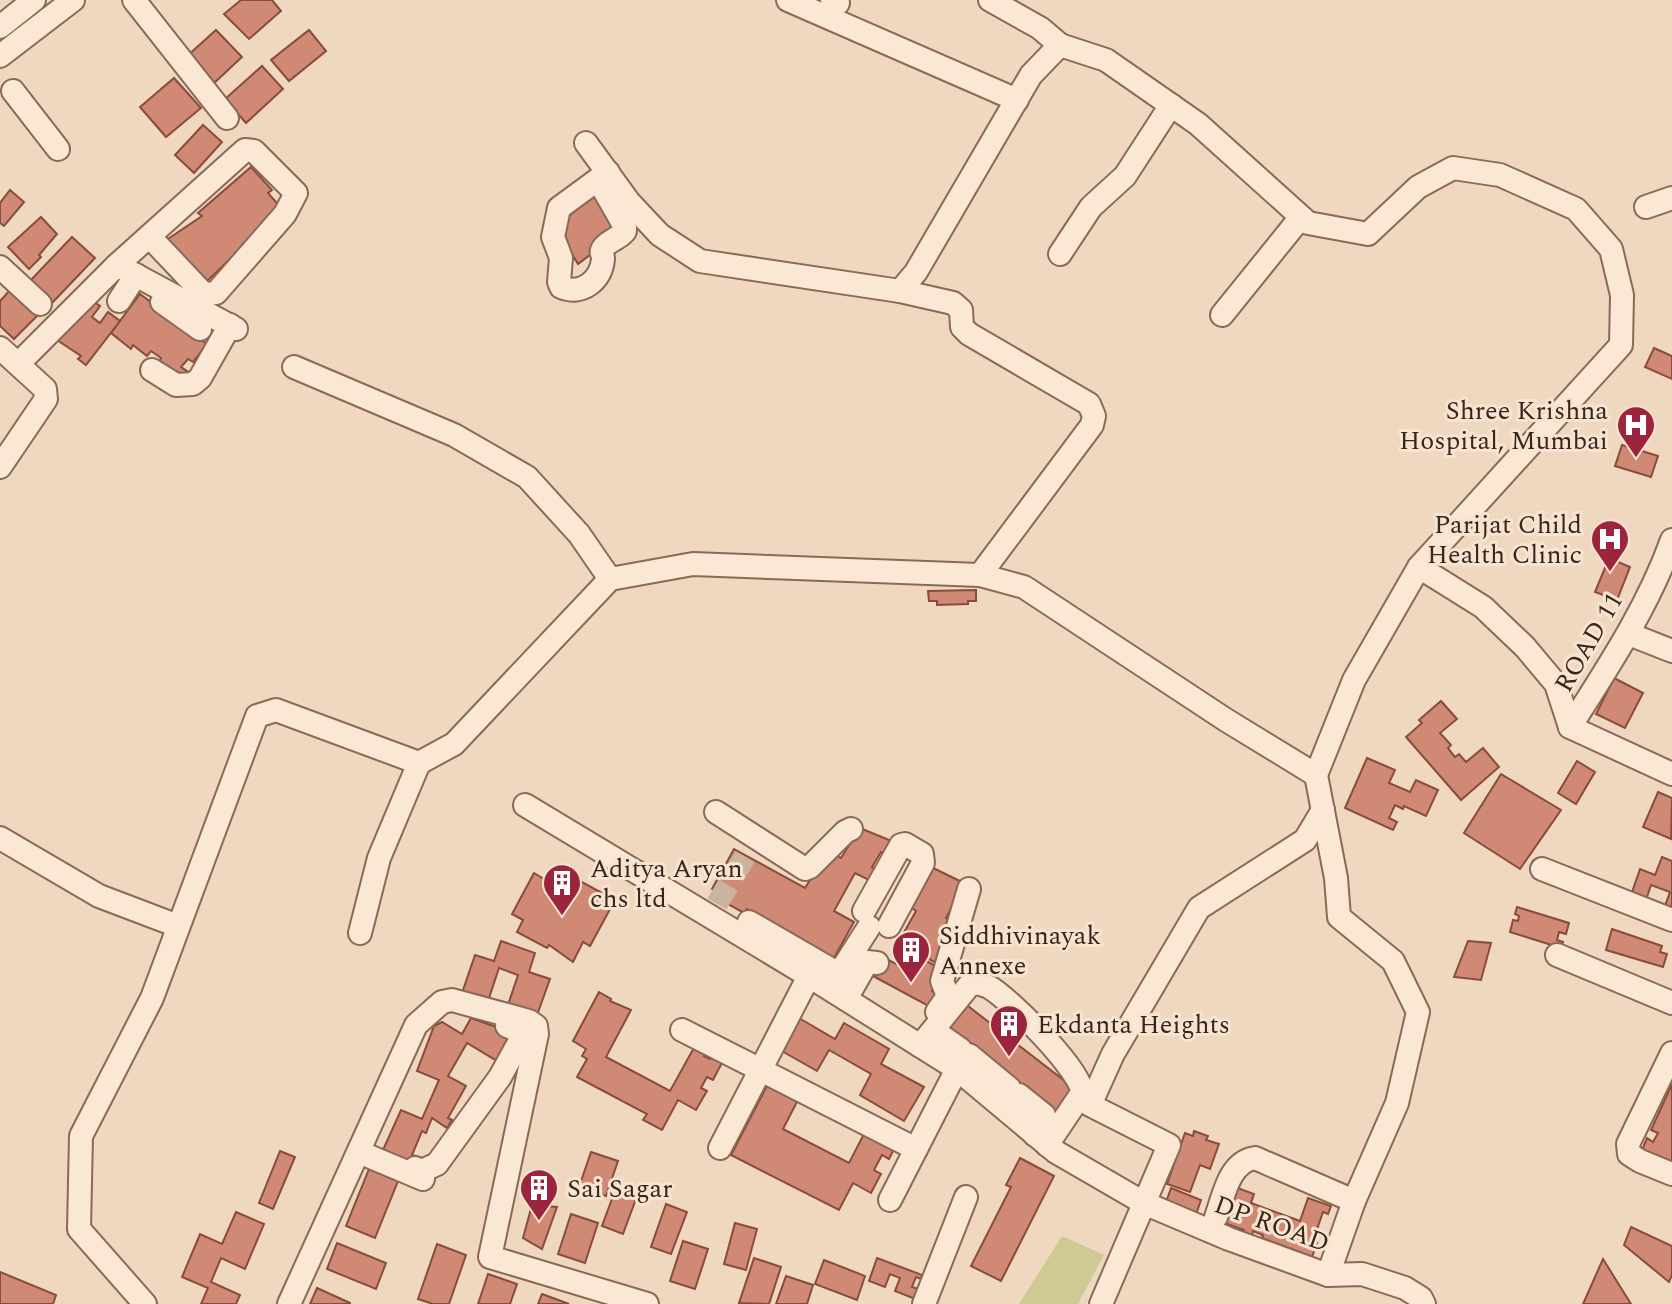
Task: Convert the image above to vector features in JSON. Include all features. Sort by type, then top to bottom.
[{"type":"street","points":[[0,27],[34,0]]},
{"type":"street","points":[[0,56],[73,0]]},
{"type":"street","points":[[134,0],[227,118]]},
{"type":"street","points":[[788,0],[834,5],[1017,100]]},
{"type":"street","points":[[990,0],[1040,28],[1060,45],[1106,60],[1171,105],[1198,124],[1308,223],[1368,234],[1418,187],[1453,168],[1500,175],[1576,209],[1611,249],[1622,295],[1621,345],[1419,567],[1354,680],[1316,775],[1336,878],[1339,917],[1393,961],[1418,1012],[1397,1103],[1319,1268]]},
{"type":"street","points":[[900,291],[916,272],[1031,75],[1060,45]]},
{"type":"street","points":[[13,91],[58,149]]},
{"type":"street","points":[[1060,254],[1091,207],[1125,176],[1171,105]]},
{"type":"street","points":[[586,143],[603,176],[625,231],[604,247],[600,268],[589,285],[567,290],[559,282],[561,258],[553,237],[559,208],[603,176]]},
{"type":"street","points":[[18,364],[126,270],[149,236],[245,150],[254,151],[296,193],[285,214],[216,293],[201,291],[149,236]]},
{"type":"street","points":[[603,176],[660,235],[700,261],[900,291],[953,303],[961,310],[962,327],[969,334],[1089,404],[1094,416],[1092,425],[980,575]]},
{"type":"street","points":[[1646,207],[1672,198]]},
{"type":"street","points":[[1222,315],[1301,217]]},
{"type":"street","points":[[0,267],[40,304]]},
{"type":"street","points":[[119,301],[126,270]]},
{"type":"street","points":[[126,270],[172,303],[200,329]]},
{"type":"street","points":[[152,370],[176,385],[193,384],[233,327],[172,303]]},
{"type":"street","points":[[0,348],[45,389],[46,399],[0,467]]},
{"type":"street","points":[[294,367],[454,435],[527,477],[579,534],[610,579]]},
{"type":"street","name":"ROAD 11","points":[[1570,727],[1629,634],[1670,553]]},
{"type":"street","points":[[360,933],[379,858],[419,763],[454,744],[610,579],[693,564],[980,575],[1024,587],[1226,720],[1316,775]]},
{"type":"street","points":[[1419,567],[1483,607],[1525,647],[1556,684],[1570,727],[1672,774]]},
{"type":"street","points":[[1629,634],[1672,651]]},
{"type":"street","points":[[145,1304],[79,1229],[81,1136],[152,998],[257,716],[276,710],[419,763]]},
{"type":"street","points":[[525,805],[809,976],[841,988]]},
{"type":"street","points":[[1101,1304],[1169,1145],[1090,1105],[1113,1054],[1199,908],[1305,840],[1323,810]]},
{"type":"street","points":[[716,812],[754,841],[807,869],[851,829]]},
{"type":"street","points":[[0,838],[99,896],[178,926]]},
{"type":"street","points":[[1542,869],[1672,920]]},
{"type":"street","points":[[919,1039],[948,996],[942,981],[969,889]]},
{"type":"street","points":[[710,915],[717,904],[919,1039],[962,1057],[984,1079],[1014,1092],[1044,1115],[1041,1140]]},
{"type":"street","points":[[841,988],[877,919]]},
{"type":"street","points":[[1557,955],[1672,1003]]},
{"type":"street","points":[[841,988],[867,962],[877,963]]},
{"type":"street","points":[[720,1148],[809,976]]},
{"type":"street","points":[[919,1039],[971,983],[982,984],[995,991],[1055,1048],[1082,1085],[1082,1093],[1041,1140]]},
{"type":"street","points":[[289,1304],[368,1150],[406,1064],[416,1025],[442,1002],[452,1000],[529,1021],[536,1026],[537,1034],[490,1257],[647,1304]]},
{"type":"street","points":[[368,1150],[419,1173],[437,1164],[500,1077],[522,1032],[461,1011],[433,1023],[406,1064]]},
{"type":"street","points":[[682,1030],[916,1149]]},
{"type":"street","points":[[1672,1053],[1628,1144],[1629,1154],[1672,1174]]},
{"type":"street","points":[[890,1200],[962,1057]]},
{"type":"street","name":"DP ROAD","points":[[984,1079],[1041,1140],[1144,1203],[1319,1268],[1385,1280],[1405,1288],[1421,1298],[1424,1304]]},
{"type":"street","points":[[1265,1250],[1218,1224],[1232,1174],[1245,1160],[1255,1158],[1349,1199]]},
{"type":"street","points":[[924,1304],[966,1197]]},
{"type":"shaded area","points":[[1062,1236],[1104,1255],[1078,1304],[1019,1304]]},
{"type":"building","points":[[241,0],[272,0],[281,11],[249,39],[224,14]]},
{"type":"building","points":[[216,30],[242,57],[212,85],[186,57]]},
{"type":"building","points":[[309,30],[326,51],[289,81],[271,60]]},
{"type":"building","points":[[262,66],[283,89],[246,123],[225,99]]},
{"type":"building","points":[[174,78],[201,108],[166,137],[140,107]]},
{"type":"building","points":[[203,125],[222,142],[194,173],[175,155]]},
{"type":"building","points":[[251,167],[272,190],[268,193],[282,209],[202,286],[165,241],[202,216],[198,213]]},
{"type":"building","points":[[10,190],[24,202],[4,226],[0,223],[0,203]]},
{"type":"building","points":[[594,193],[622,230],[607,235],[591,248],[594,252],[578,264],[556,228]]},
{"type":"building","points":[[41,217],[57,234],[29,269],[8,247]]},
{"type":"building","points":[[72,237],[95,258],[51,304],[28,283]]},
{"type":"building","points":[[12,288],[39,314],[14,339],[0,326],[0,301]]},
{"type":"building","points":[[140,294],[207,344],[193,362],[188,359],[181,367],[187,371],[178,383],[159,362],[161,358],[151,351],[147,356],[133,345],[131,349],[111,333]]},
{"type":"building","points":[[89,298],[100,306],[92,317],[100,323],[108,312],[120,321],[86,365],[78,359],[81,356],[57,340]]},
{"type":"building","points":[[1654,348],[1672,356],[1672,379],[1645,367]]},
{"type":"building","points":[[1622,445],[1658,456],[1651,477],[1615,466]]},
{"type":"building","points":[[1609,558],[1630,567],[1617,600],[1595,592]]},
{"type":"building","points":[[976,590],[976,601],[968,601],[968,604],[937,605],[937,601],[929,601],[928,591]]},
{"type":"building","points":[[1614,678],[1643,693],[1625,728],[1596,714]]},
{"type":"building","points":[[1441,701],[1457,719],[1440,733],[1451,745],[1448,748],[1455,757],[1459,754],[1466,762],[1483,748],[1499,767],[1461,800],[1406,737],[1422,723],[1419,720]]},
{"type":"building","points":[[1367,758],[1395,770],[1389,783],[1410,792],[1416,780],[1438,790],[1426,816],[1395,805],[1389,818],[1397,822],[1393,830],[1345,808]]},
{"type":"building","points":[[1577,761],[1595,772],[1576,804],[1558,793]]},
{"type":"building","points":[[1501,774],[1561,810],[1520,869],[1464,833]]},
{"type":"building","points":[[1658,792],[1672,798],[1671,839],[1643,827]]},
{"type":"building","points":[[860,828],[894,842],[887,855],[881,852],[869,880],[855,873],[834,911],[854,922],[834,958],[820,950],[818,954],[800,939],[747,909],[744,913],[724,902],[727,898],[712,889],[734,849],[805,888],[828,851],[841,858]]},
{"type":"building","points":[[1662,857],[1672,861],[1672,909],[1665,906],[1670,892],[1651,885],[1646,900],[1631,895],[1640,869],[1655,875]]},
{"type":"building","points":[[925,864],[964,883],[946,918],[957,924],[938,964],[898,943],[916,911],[906,904]]},
{"type":"building","name":"Aditya Aryan chs ltd","points":[[534,873],[561,889],[569,875],[615,900],[590,946],[583,942],[573,962],[549,945],[547,948],[517,932],[523,920],[512,914]]},
{"type":"building","points":[[1517,907],[1569,923],[1566,934],[1559,932],[1557,940],[1563,942],[1561,948],[1510,932],[1513,920],[1518,921],[1519,916],[1515,914]]},
{"type":"building","points":[[1612,929],[1662,946],[1660,952],[1667,954],[1663,967],[1606,950]]},
{"type":"building","points":[[501,941],[535,953],[529,972],[550,979],[536,1018],[507,1008],[518,975],[499,968],[488,1001],[462,993],[475,955],[494,961]]},
{"type":"building","points":[[1468,941],[1491,943],[1481,980],[1454,977]]},
{"type":"building","name":"Siddhivinayak Annexe","points":[[906,950],[943,970],[932,991],[941,996],[934,1009],[873,976],[883,957],[898,965]]},
{"type":"building","points":[[599,992],[610,1001],[631,1010],[606,1057],[670,1091],[696,1044],[708,1050],[704,1056],[710,1059],[713,1053],[724,1059],[713,1080],[707,1077],[701,1088],[707,1091],[696,1110],[678,1100],[662,1130],[643,1120],[647,1114],[577,1077],[587,1059],[582,1056],[586,1049],[573,1041]]},
{"type":"building","name":"Ekdanta Heights","points":[[959,999],[1079,1092],[1058,1118],[938,1024]]},
{"type":"building","points":[[471,1018],[516,1034],[502,1064],[467,1043],[448,1076],[466,1086],[448,1118],[452,1120],[447,1128],[432,1118],[426,1133],[422,1131],[410,1169],[383,1150],[401,1110],[422,1119],[439,1080],[417,1071],[434,1026],[442,1022],[462,1034]]},
{"type":"building","points":[[799,1018],[835,1039],[844,1023],[889,1049],[881,1064],[924,1087],[904,1121],[860,1095],[871,1074],[829,1050],[817,1071],[780,1050]]},
{"type":"building","points":[[770,1080],[800,1096],[783,1129],[849,1163],[866,1130],[896,1145],[889,1159],[882,1155],[874,1170],[881,1174],[871,1193],[853,1183],[839,1210],[731,1155]]},
{"type":"building","points":[[1672,1084],[1672,1170],[1666,1167],[1669,1161],[1663,1158],[1659,1166],[1639,1157],[1647,1138],[1653,1142],[1658,1133],[1651,1130]]},
{"type":"building","points":[[1194,1131],[1208,1136],[1206,1140],[1219,1144],[1210,1169],[1200,1165],[1190,1192],[1167,1184],[1185,1133],[1193,1136]]},
{"type":"building","points":[[280,1151],[295,1157],[273,1209],[259,1203]]},
{"type":"building","points":[[591,1152],[618,1161],[606,1196],[579,1187]]},
{"type":"building","points":[[1020,1158],[1054,1176],[1001,1281],[971,1266],[1011,1187],[1006,1185]]},
{"type":"building","points":[[369,1169],[398,1181],[375,1238],[346,1226]]},
{"type":"building","points":[[1235,1187],[1254,1194],[1251,1203],[1300,1221],[1308,1198],[1331,1206],[1328,1214],[1323,1212],[1313,1241],[1317,1243],[1312,1257],[1262,1238],[1263,1235],[1253,1231],[1252,1236],[1222,1222]]},
{"type":"building","points":[[616,1188],[637,1196],[623,1234],[602,1226]]},
{"type":"building","points":[[1171,1188],[1201,1200],[1194,1220],[1164,1208]]},
{"type":"building","points":[[666,1204],[687,1212],[671,1254],[651,1247]]},
{"type":"building","name":"Sai Sagar","points":[[532,1205],[557,1207],[542,1249],[523,1238]]},
{"type":"building","points":[[236,1212],[264,1224],[245,1269],[221,1258],[211,1282],[240,1295],[236,1304],[201,1304],[208,1288],[182,1277],[200,1234],[222,1244]]},
{"type":"building","points":[[571,1214],[598,1223],[585,1263],[558,1254]]},
{"type":"building","points":[[735,1223],[757,1229],[746,1270],[724,1264]]},
{"type":"building","points":[[1631,1227],[1672,1246],[1672,1275],[1669,1282],[1624,1245]]},
{"type":"building","points":[[683,1241],[708,1249],[695,1289],[670,1281]]},
{"type":"building","points":[[337,1243],[386,1263],[376,1289],[327,1269]]},
{"type":"building","points":[[437,1244],[466,1255],[449,1304],[433,1304],[418,1299]]},
{"type":"building","points":[[754,1258],[781,1267],[769,1304],[739,1303]]},
{"type":"building","points":[[877,1258],[922,1275],[921,1279],[916,1277],[912,1287],[918,1289],[915,1299],[895,1291],[900,1278],[890,1274],[885,1287],[869,1281]]},
{"type":"building","points":[[1603,1259],[1631,1304],[1583,1304]]},
{"type":"building","points":[[824,1260],[865,1276],[857,1300],[815,1284]]},
{"type":"building","points":[[0,1272],[56,1295],[53,1304],[0,1304]]},
{"type":"building","points":[[488,1274],[517,1284],[510,1304],[478,1304]]},
{"type":"building","points":[[786,1276],[813,1285],[807,1304],[776,1304]]},
{"type":"building","points":[[317,1288],[350,1303],[350,1304],[310,1304]]},
{"type":"building","points":[[542,1294],[569,1304],[538,1304]]},
{"type":"tunnel","points":[[717,904],[752,845]]},
{"type":"place","name":"Shree Krishna Hospital, Mumbai","points":[[1636,459]]},
{"type":"place","name":"Parijat Child Health Clinic","points":[[1610,573]]},
{"type":"place","name":"Aditya Aryan chs ltd","points":[[562,917]]},
{"type":"place","name":"Siddhivinayak Annexe","points":[[911,984]]},
{"type":"place","name":"Ekdanta Heights","points":[[1009,1058]]},
{"type":"place","name":"Sai Sagar","points":[[539,1222]]}]
